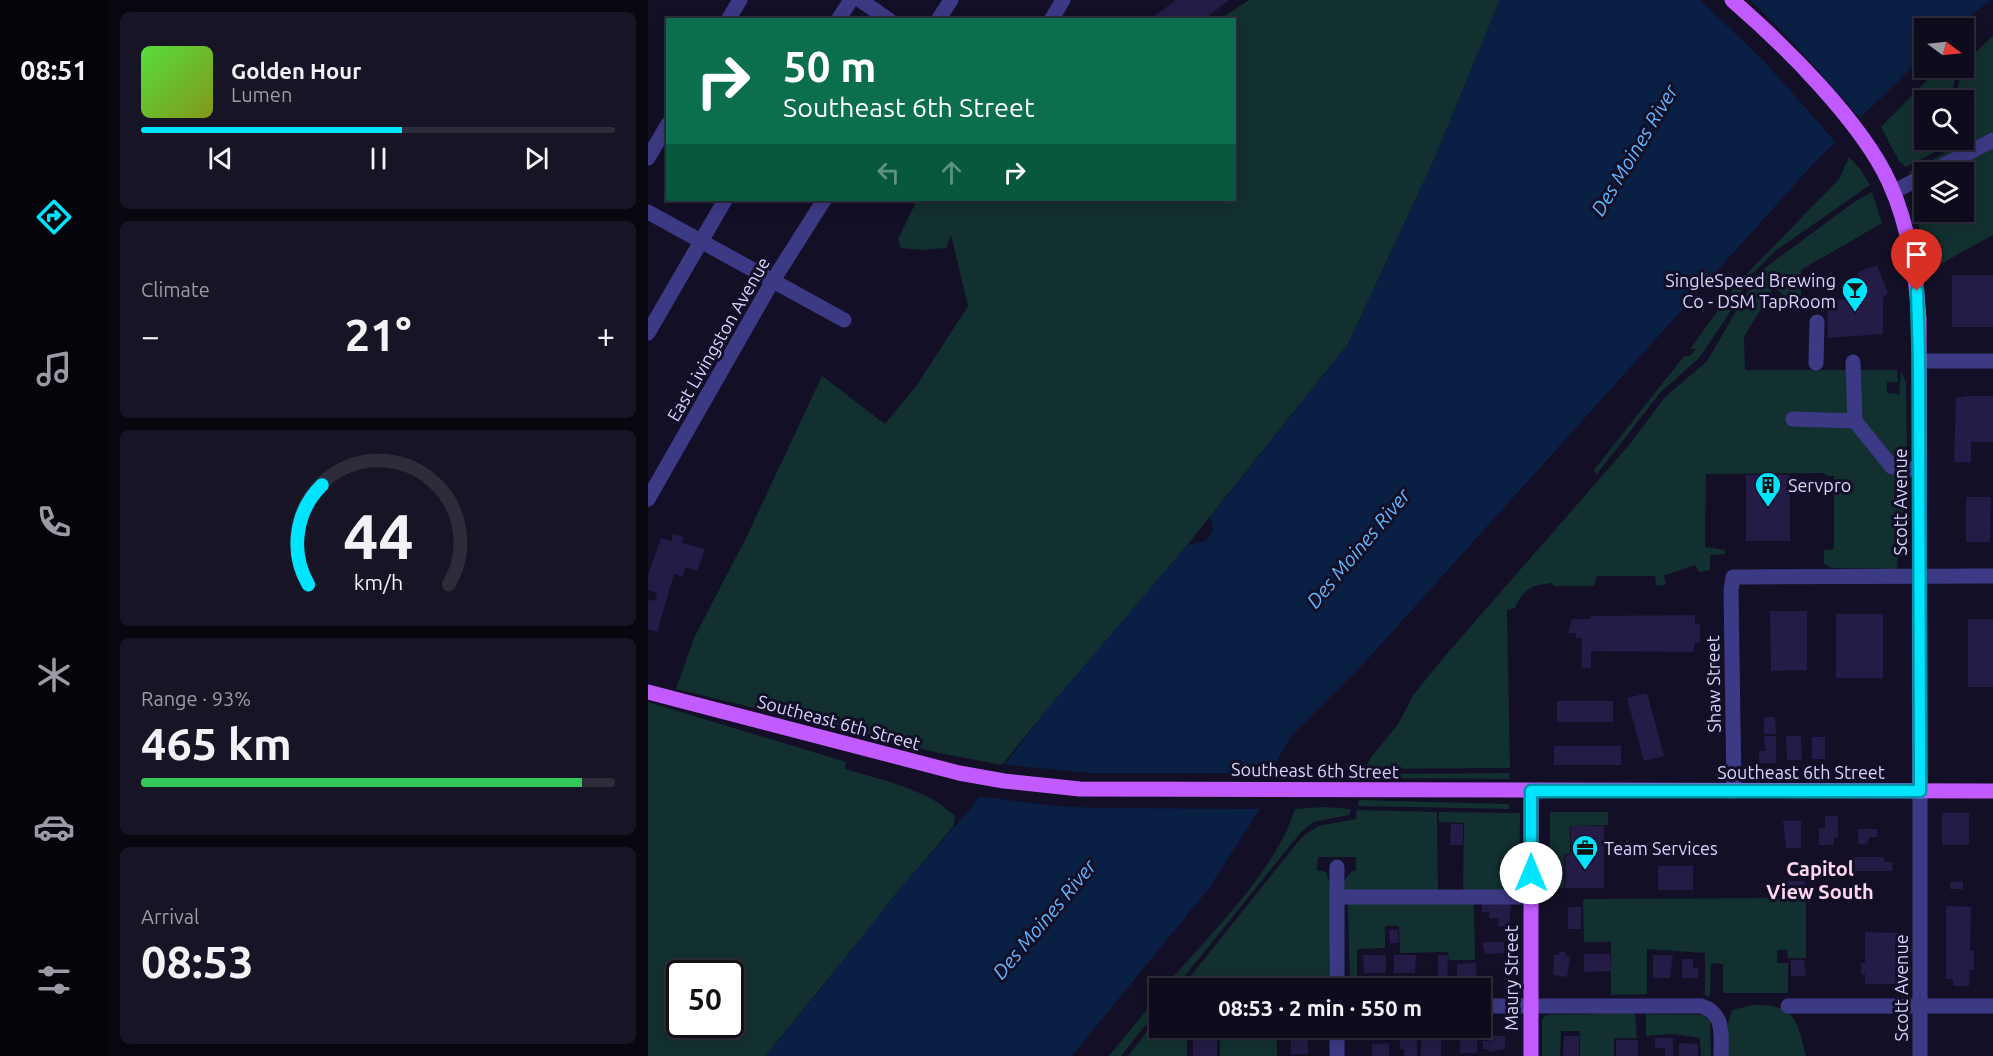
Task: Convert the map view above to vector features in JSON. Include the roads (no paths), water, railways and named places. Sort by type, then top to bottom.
[{"type":"main road","name":"Scott Avenue","points":[[1736,4],[1788,54],[1867,143],[1893,192],[1914,269],[1919,361],[1920,791]]},
{"type":"main road","name":"Southeast 6th Street","points":[[648,692],[959,773],[1046,786],[1124,789],[1993,791]]},
{"type":"main road","name":"Maury Street","points":[[1531,791],[1531,1056]]},
{"type":"street","points":[[729,18],[740,0]]},
{"type":"street","points":[[839,18],[851,0]]},
{"type":"street","points":[[860,0],[886,18]]},
{"type":"street","points":[[939,18],[951,0]]},
{"type":"street","points":[[1052,18],[1063,0]]},
{"type":"street","points":[[648,158],[666,127]]},
{"type":"street","points":[[1950,162],[1993,140]]},
{"type":"street","points":[[1893,192],[1914,181]]},
{"type":"street","points":[[648,333],[699,241],[724,201]]},
{"type":"street","name":"East Livingston Avenue","points":[[648,499],[772,282],[823,201]]},
{"type":"street","points":[[648,212],[844,320]]},
{"type":"street","points":[[1816,363],[1817,322]]},
{"type":"street","points":[[1919,361],[1993,361]]},
{"type":"street","points":[[1853,362],[1855,420],[1892,467],[1920,470]]},
{"type":"street","points":[[1793,419],[1855,420]]},
{"type":"street","points":[[1920,576],[1993,576]]},
{"type":"street","name":"Shaw Street","points":[[1734,791],[1731,590],[1733,577],[1920,576]]},
{"type":"street","name":"Scott Avenue","points":[[1920,791],[1920,1056]]},
{"type":"street","points":[[1337,867],[1338,978]]},
{"type":"street","points":[[1337,897],[1531,897]]},
{"type":"street","points":[[1491,1006],[1691,1005],[1708,1008],[1715,1013],[1721,1026],[1721,1056]]},
{"type":"street","points":[[1788,1006],[1993,1006]]},
{"type":"street","points":[[1337,1038],[1337,1056]]},
{"type":"water","name":"Des Moines River","points":[[1500,0],[1990,0],[1968,18],[1914,18],[1914,66],[1815,162],[1366,661],[1291,736],[1273,767],[1260,809],[1209,888],[1072,1056],[765,1056],[900,888],[967,813],[1050,706],[1187,545],[1206,541],[1213,530],[1210,517],[1348,344],[1433,162]]},
{"type":"place","name":"SingleSpeed Brewing Co - DSM TapRoom","points":[[1855,313]]},
{"type":"place","name":"Servpro","points":[[1768,508]]},
{"type":"place","name":"Team Services","points":[[1585,871]]},
{"type":"district","name":"Capitol View South","points":[[1820,880]]}]
